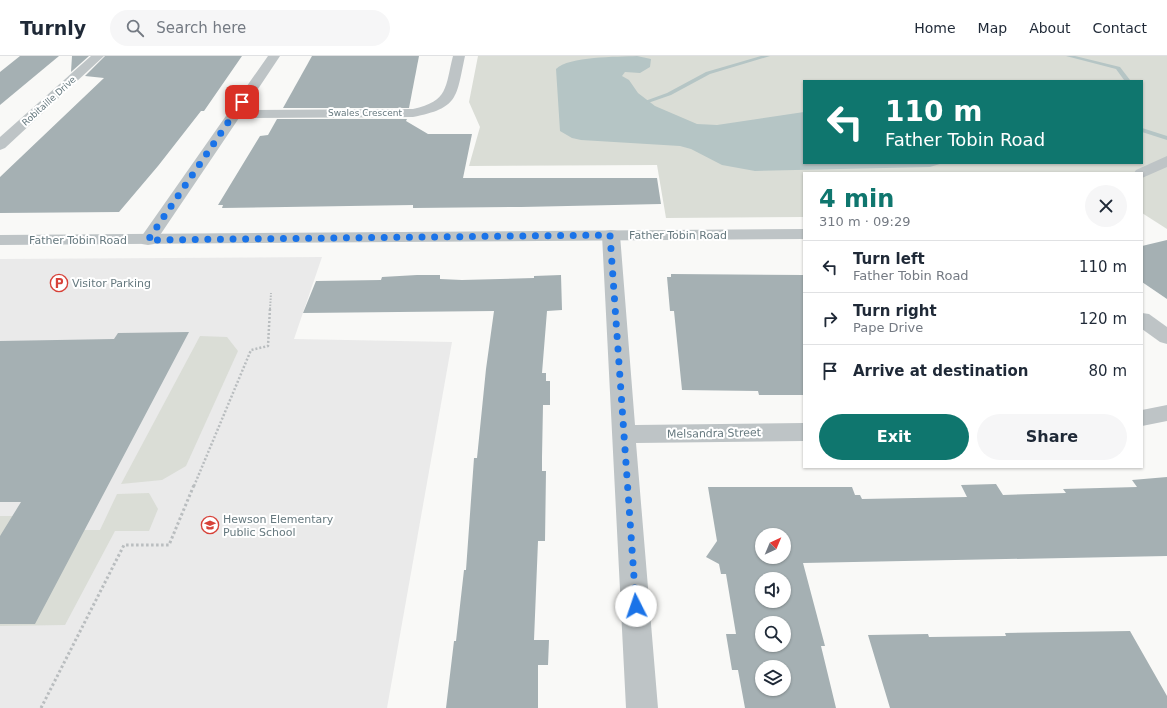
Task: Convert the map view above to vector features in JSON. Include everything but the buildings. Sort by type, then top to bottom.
[{"type":"street","name":"Robitaille Drive","points":[[0,146],[98,56]]},
{"type":"street","points":[[148,240],[274,56]]},
{"type":"street","name":"Swales Crescent","points":[[234,114],[413,113],[428,110],[438,107],[448,99],[459,56]]},
{"type":"street","points":[[1143,173],[1167,161]]},
{"type":"street","name":"Father Tobin Road","points":[[0,240],[803,234]]},
{"type":"street","points":[[610,235],[642,708]]},
{"type":"street","points":[[1143,320],[1167,337]]},
{"type":"street","points":[[1143,418],[1167,413]]},
{"type":"street","name":"Melsandra Street","points":[[624,434],[803,432]]},
{"type":"path","points":[[41,708],[124,545],[169,545],[251,350],[268,346],[271,293]]},
{"type":"shaded area","points":[[478,56],[1167,56],[1167,229],[1143,214],[1143,172],[803,172],[803,217],[666,218],[657,165],[469,166],[480,127],[469,102]]},
{"type":"shaded area","points":[[637,56],[651,59],[650,67],[640,73],[625,72],[622,76],[629,80],[638,93],[655,106],[697,124],[717,125],[803,112],[803,164],[940,164],[930,167],[755,171],[722,165],[691,149],[680,146],[581,140],[572,138],[560,131],[556,69],[562,65],[582,59]]},
{"type":"shaded area","name":"Hewson Elementary Public School","points":[[322,257],[294,339],[452,342],[387,708],[0,708],[0,259]]},
{"type":"shaded area","points":[[200,336],[227,337],[238,351],[186,466],[162,480],[121,484]]},
{"type":"shaded area","points":[[149,493],[158,509],[149,531],[115,531],[65,625],[0,626],[0,516],[24,516],[17,530],[100,530],[117,494]]},
{"type":"waterway","points":[[648,101],[669,94],[708,73],[767,56]]},
{"type":"waterway","points":[[1069,56],[1118,68],[1127,80]]},
{"type":"waterway","points":[[1143,130],[1167,138]]},
{"type":"place","name":"Visitor Parking","points":[[59,283]]},
{"type":"place","name":"Hewson Elementary Public School","points":[[210,525]]},
{"type":"route","points":[[242,102],[148,240],[610,235],[636,606]]}]
